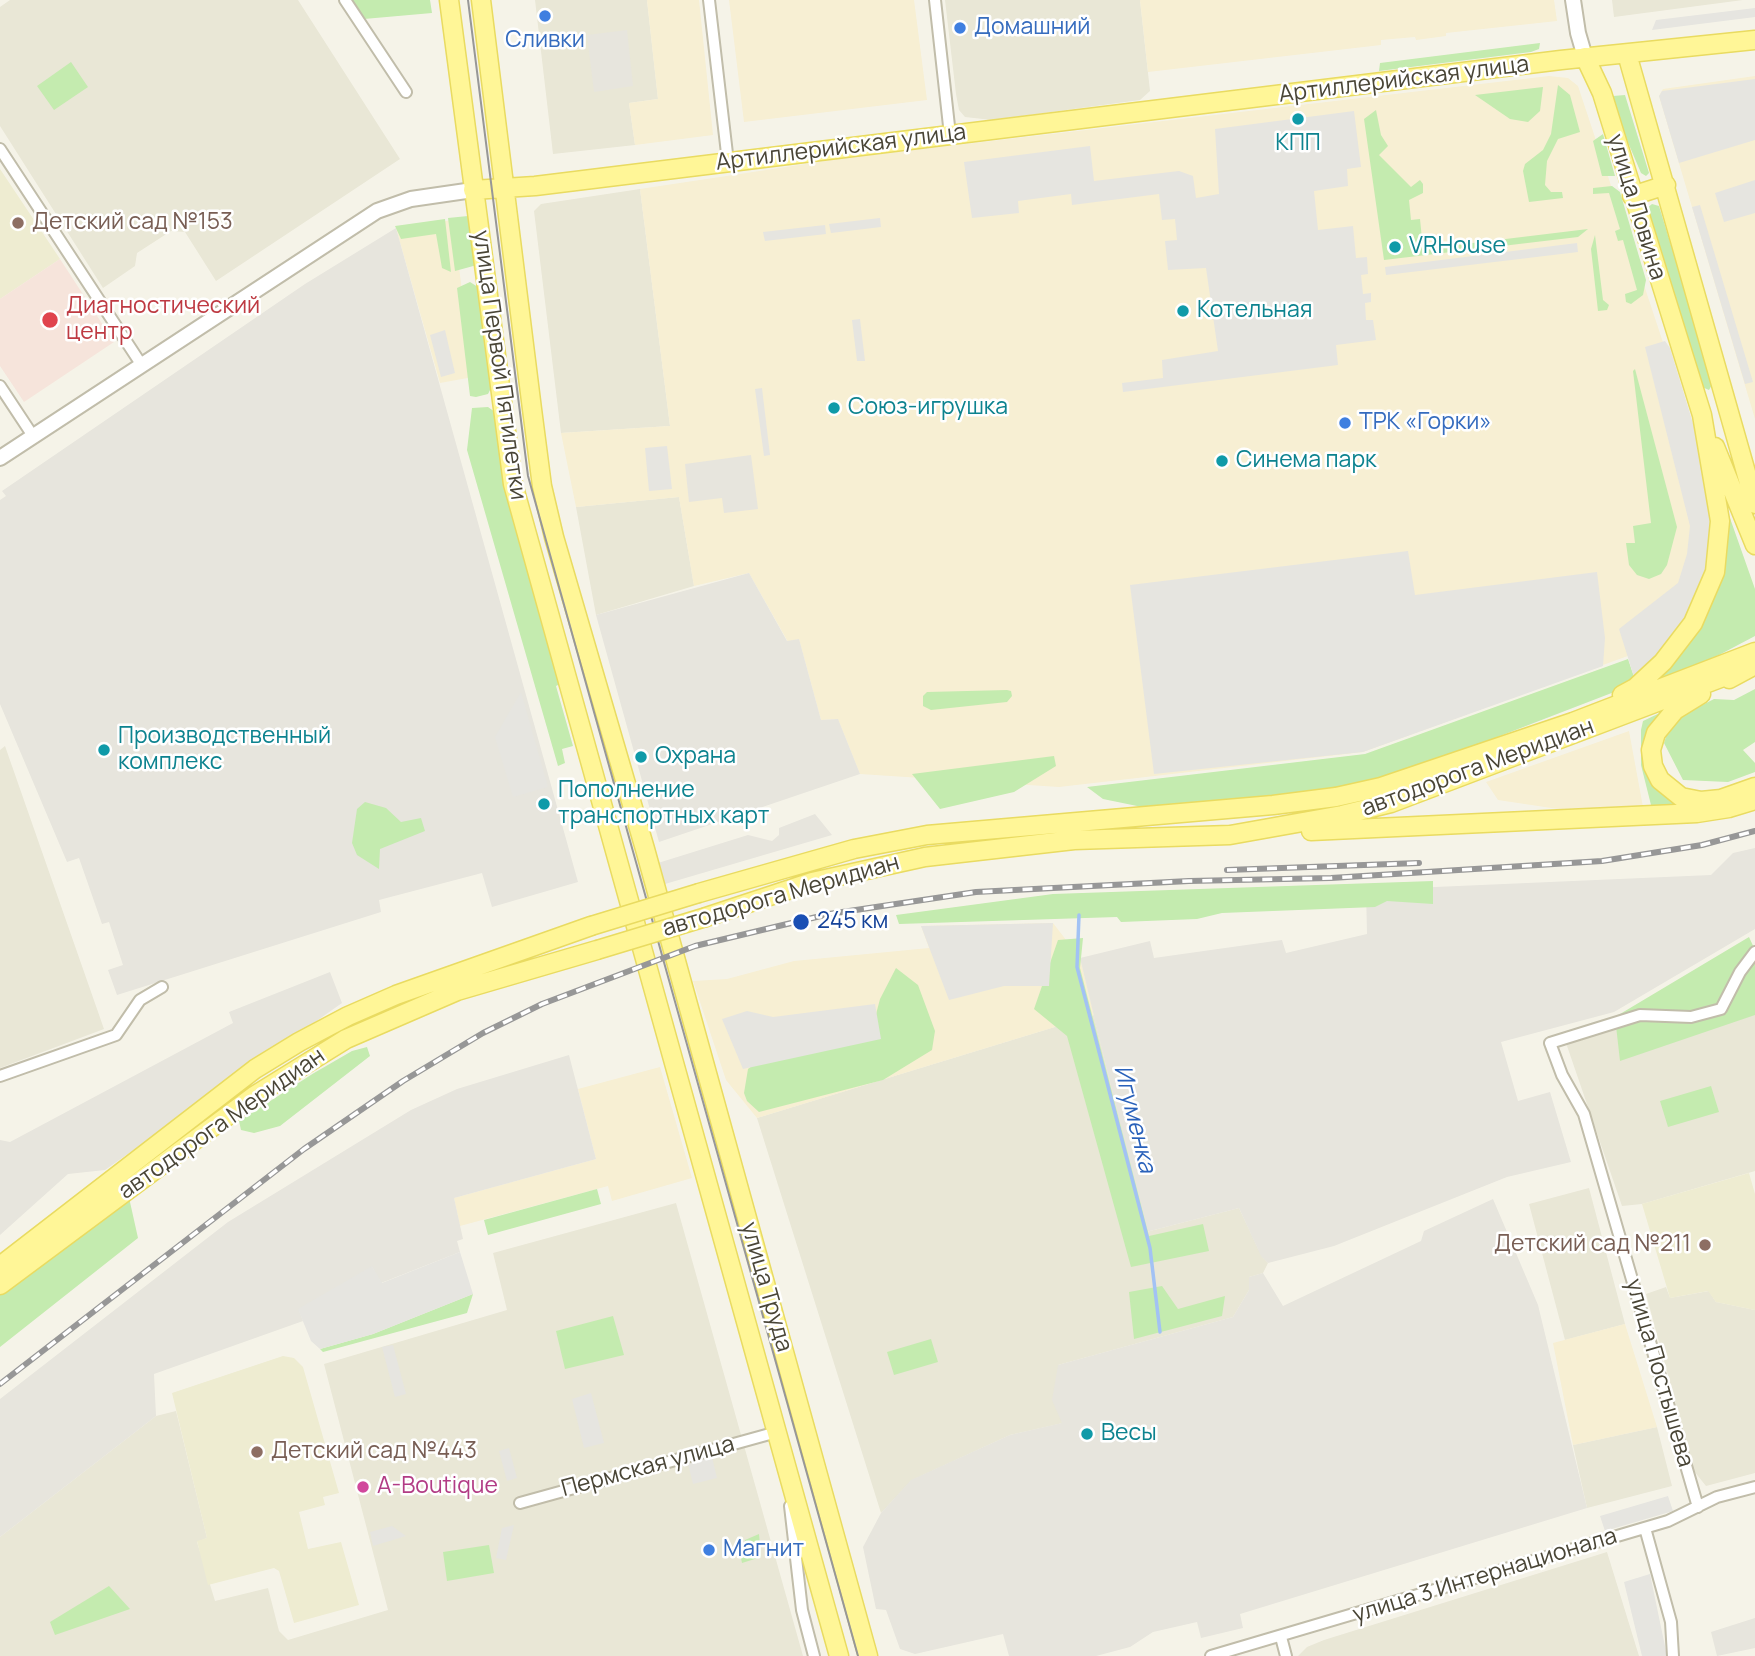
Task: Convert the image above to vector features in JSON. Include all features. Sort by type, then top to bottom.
[{"type":"main road","name":"улица Первой Пятилетки","points":[[449,0],[513,484],[636,926]]},
{"type":"main road","name":"улица Первой Пятилетки","points":[[481,0],[548,512],[663,919]]},
{"type":"main road","name":"Артиллерийская улица","points":[[473,190],[728,162],[1585,57],[1755,40]]},
{"type":"main road","points":[[1627,54],[1667,185],[1724,402],[1755,504]]},
{"type":"main road","name":"улица Ловина","points":[[1585,57],[1602,93],[1700,410]]},
{"type":"main road","points":[[1632,196],[1667,185]]},
{"type":"main road","points":[[1700,410],[1724,402]]},
{"type":"main road","points":[[1700,410],[1755,545]]},
{"type":"main road","points":[[1573,722],[1635,688],[1663,663],[1686,634],[1706,599],[1717,564],[1720,521],[1700,410]]},
{"type":"main road","points":[[1733,431],[1755,460]]},
{"type":"main road","points":[[1755,659],[1675,710],[1656,733],[1651,750],[1653,766],[1660,780],[1681,797],[1701,801],[1721,799],[1755,787]]},
{"type":"main road","name":"автодорога Меридиан","points":[[0,1266],[256,1069],[299,1042],[396,995],[591,926],[854,849],[927,835],[1336,797],[1420,776],[1755,659]]},
{"type":"main road","name":"автодорога Меридиан","points":[[0,1285],[254,1096],[346,1039],[457,991],[853,872],[959,851],[1074,840],[1230,835],[1342,815],[1391,803],[1755,659]]},
{"type":"main road","points":[[1230,835],[1697,813],[1729,808],[1755,800]]},
{"type":"main road","name":"улица Труда","points":[[663,919],[869,1656]]},
{"type":"main road","name":"улица Труда","points":[[636,926],[839,1656]]},
{"type":"street","points":[[345,0],[406,92]]},
{"type":"street","points":[[709,0],[728,162]]},
{"type":"street","points":[[935,0],[950,135]]},
{"type":"street","name":"улица Ловина","points":[[1573,0],[1577,33],[1585,57]]},
{"type":"street","points":[[0,149],[141,364]]},
{"type":"street","name":"Артиллерийская улица","points":[[0,458],[377,211],[411,199],[473,190]]},
{"type":"street","points":[[0,386],[33,436]]},
{"type":"street","name":"улица Постышева","points":[[1698,1507],[1584,1114],[1562,1074],[1550,1043],[1640,1015],[1691,1017],[1721,1009],[1740,972],[1755,952]]},
{"type":"street","points":[[0,1076],[116,1035],[140,1000],[162,987]]},
{"type":"street","name":"Пермская улица","points":[[520,1503],[777,1432]]},
{"type":"street","points":[[786,1465],[802,1610],[814,1656]]},
{"type":"street","name":"улица 3 Интернационала","points":[[1211,1656],[1645,1528],[1755,1487]]},
{"type":"street","points":[[1645,1528],[1671,1622],[1673,1656]]},
{"type":"street","points":[[1281,1637],[1286,1656]]},
{"type":"shaded area","points":[[10,0],[298,0],[400,159],[216,281],[185,232],[171,231],[137,253],[135,266],[103,288],[0,126],[0,7]]},
{"type":"shaded area","points":[[535,0],[647,0],[658,99],[629,103],[635,145],[553,154]]},
{"type":"shaded area","points":[[647,0],[699,0],[713,135],[635,145],[629,103],[658,99]]},
{"type":"shaded area","points":[[729,0],[914,0],[927,100],[744,122]]},
{"type":"shaded area","points":[[945,0],[1140,0],[1150,91],[1140,100],[992,120],[965,117],[959,110],[956,94]]},
{"type":"shaded area","points":[[1140,0],[1554,0],[1557,21],[1446,33],[1446,36],[1416,40],[1415,37],[1381,40],[1381,45],[1148,72]]},
{"type":"shaded area","points":[[1612,0],[1743,0],[1614,17]]},
{"type":"shaded area","points":[[1755,8],[1755,17],[1652,30],[1656,20]]},
{"type":"shaded area","points":[[627,30],[633,86],[594,92],[587,35]]},
{"type":"shaded area","points":[[1549,76],[1568,78],[1578,86],[1704,466],[1711,544],[1636,653],[1363,752],[1059,787],[860,774],[838,719],[821,720],[799,639],[788,642],[749,573],[694,586],[679,497],[576,507],[561,433],[670,426],[640,189],[846,158]]},
{"type":"shaded area","points":[[1755,76],[1755,419],[1659,96],[1663,89]]},
{"type":"shaded area","points":[[1755,79],[1755,140],[1679,163],[1659,96],[1662,91]]},
{"type":"shaded area","points":[[1354,111],[1361,167],[1347,169],[1348,186],[1314,191],[1318,230],[1353,226],[1356,258],[1367,257],[1368,274],[1361,275],[1363,294],[1371,293],[1371,302],[1365,303],[1366,320],[1373,320],[1376,340],[1336,345],[1338,365],[1123,392],[1122,383],[1163,378],[1162,360],[1218,351],[1206,268],[1168,270],[1165,241],[1177,240],[1175,219],[1162,220],[1159,194],[1072,205],[1071,194],[1018,201],[1019,213],[972,218],[964,162],[1090,146],[1094,181],[1179,171],[1193,176],[1196,198],[1219,194],[1215,129]]},
{"type":"shaded area","name":"Детский сад №153","points":[[0,169],[60,259],[0,299]]},
{"type":"shaded area","points":[[1755,180],[1755,213],[1724,222],[1715,193]]},
{"type":"shaded area","points":[[640,189],[670,426],[561,433],[534,211],[541,204]]},
{"type":"shaded area","points":[[1700,205],[1753,382],[1745,384],[1692,207]]},
{"type":"shaded area","points":[[880,218],[881,227],[831,233],[829,224]]},
{"type":"shaded area","points":[[453,220],[473,377],[440,383],[396,228]]},
{"type":"shaded area","points":[[825,225],[826,234],[765,241],[763,232]]},
{"type":"shaded area","points":[[396,228],[578,882],[492,907],[482,873],[379,900],[381,912],[117,995],[108,970],[123,965],[109,922],[102,924],[79,858],[67,862],[0,704],[0,500],[6,496],[2,491],[305,284]]},
{"type":"shaded area","points":[[1577,243],[1578,252],[1386,275],[1385,267]]},
{"type":"shaded area","name":"Диагностический центр","points":[[60,259],[114,342],[24,402],[0,366],[0,299]]},
{"type":"shaded area","points":[[860,319],[865,361],[857,361],[852,320]]},
{"type":"shaded area","points":[[445,330],[455,373],[441,377],[430,335]]},
{"type":"shaded area","points":[[1665,341],[1670,348],[1702,453],[1712,504],[1708,575],[1680,635],[1635,680],[1619,629],[1678,583],[1687,554],[1690,526],[1645,347]]},
{"type":"shaded area","points":[[762,388],[770,455],[764,456],[755,389]]},
{"type":"shaded area","points":[[667,446],[672,489],[649,491],[645,448]]},
{"type":"shaded area","points":[[751,455],[758,509],[724,513],[722,498],[689,502],[685,464]]},
{"type":"shaded area","points":[[679,497],[694,586],[596,615],[576,507]]},
{"type":"shaded area","points":[[1408,551],[1415,595],[1597,572],[1605,638],[1603,666],[1363,752],[1154,774],[1130,585]]},
{"type":"shaded area","points":[[749,573],[787,641],[799,639],[821,720],[838,719],[860,774],[659,842],[596,615]]},
{"type":"shaded area","points":[[521,692],[548,787],[513,797],[495,737]]},
{"type":"shaded area","points":[[1629,731],[1643,807],[1558,809],[1498,800],[1486,782]]},
{"type":"shaded area","points":[[5,746],[104,1029],[0,1068],[0,750]]},
{"type":"shaded area","points":[[815,814],[832,835],[665,884],[658,863],[748,835],[772,841],[779,835],[779,828]]},
{"type":"shaded area","points":[[1755,848],[1755,929],[1614,1012],[1501,1042],[1518,1101],[1550,1092],[1571,1162],[1507,1177],[1334,1246],[1268,1263],[1261,1256],[1239,1208],[1146,1232],[1080,958],[1150,941],[1154,958],[1282,940],[1286,953],[1367,934],[1366,890],[1711,875],[1733,853]]},
{"type":"shaded area","points":[[1053,923],[1080,958],[1094,1015],[757,1118],[726,1080],[693,981],[727,979],[794,961],[929,948],[921,926]]},
{"type":"shaded area","points":[[1053,923],[1049,986],[1004,986],[949,1000],[921,926]]},
{"type":"shaded area","points":[[330,972],[342,1003],[105,1170],[68,1174],[0,1235],[0,1140],[10,1142],[233,1023],[229,1012]]},
{"type":"shaded area","points":[[1755,991],[1755,1171],[1642,1204],[1622,1206],[1566,1043]]},
{"type":"shaded area","points":[[875,1004],[881,1039],[743,1069],[722,1019],[747,1011],[773,1017]]},
{"type":"shaded area","points":[[1094,1015],[1146,1232],[1239,1208],[1261,1255],[1268,1263],[1263,1273],[1249,1277],[1249,1290],[1233,1317],[1058,1365],[1063,1423],[1010,1435],[912,1480],[881,1513],[757,1118]]},
{"type":"shaded area","points":[[569,1055],[596,1159],[454,1198],[463,1239],[457,1241],[460,1252],[381,1283],[372,1267],[299,1310],[303,1321],[154,1374],[156,1416],[0,1537],[0,1399],[228,1222],[411,1110],[457,1089]]},
{"type":"shaded area","points":[[660,1067],[692,1178],[612,1201],[608,1186],[460,1226],[454,1198],[596,1159],[578,1089]]},
{"type":"shaded area","name":"Детский сад №211","points":[[1749,1173],[1755,1194],[1755,1310],[1716,1302],[1708,1291],[1670,1298],[1642,1204]]},
{"type":"shaded area","points":[[1589,1188],[1625,1324],[1565,1340],[1529,1204]]},
{"type":"shaded area","points":[[1493,1199],[1538,1305],[1587,1508],[1240,1614],[1243,1628],[1201,1638],[1197,1622],[1153,1632],[1130,1647],[1096,1656],[1009,1656],[1003,1634],[915,1654],[900,1649],[886,1610],[876,1609],[863,1547],[881,1513],[911,1480],[1010,1435],[1062,1423],[1052,1400],[1058,1365],[1233,1317],[1249,1290],[1249,1277],[1263,1273],[1283,1306],[1421,1241],[1424,1231]]},
{"type":"shaded area","points":[[676,1203],[803,1656],[0,1656],[0,1537],[156,1416],[176,1411],[207,1538],[197,1542],[215,1601],[268,1588],[279,1631],[288,1640],[388,1610],[324,1364],[507,1310],[493,1253]]},
{"type":"shaded area","points":[[460,1252],[473,1294],[373,1334],[320,1349],[311,1341],[298,1309],[372,1266],[382,1283]]},
{"type":"shaded area","points":[[1666,1287],[1670,1298],[1709,1291],[1716,1302],[1755,1310],[1755,1473],[1706,1486],[1694,1471],[1646,1294]]},
{"type":"shaded area","points":[[1625,1324],[1657,1427],[1573,1445],[1553,1343]]},
{"type":"shaded area","points":[[393,1345],[406,1394],[395,1397],[382,1347]]},
{"type":"shaded area","name":"Детский сад №443","points":[[283,1356],[294,1358],[303,1367],[339,1493],[323,1497],[325,1505],[299,1512],[308,1549],[341,1542],[359,1605],[294,1623],[279,1571],[274,1568],[208,1585],[197,1541],[207,1538],[172,1393]]},
{"type":"shaded area","points":[[591,1393],[604,1443],[584,1448],[572,1399]]},
{"type":"shaded area","points":[[1657,1427],[1672,1486],[1587,1508],[1573,1445]]},
{"type":"shaded area","points":[[509,1448],[517,1478],[507,1481],[499,1451]]},
{"type":"shaded area","points":[[712,1457],[717,1478],[693,1484],[688,1464]]},
{"type":"shaded area","points":[[1668,1496],[1673,1511],[1605,1531],[1600,1516]]},
{"type":"shaded area","points":[[514,1525],[506,1560],[496,1558],[502,1528]]},
{"type":"shaded area","points":[[392,1526],[406,1536],[373,1546],[370,1532]]},
{"type":"shaded area","points":[[1607,1552],[1639,1656],[1298,1656],[1307,1647],[1324,1640]]},
{"type":"shaded area","points":[[1650,1574],[1667,1656],[1642,1656],[1624,1582]]},
{"type":"shaded area","points":[[1755,1618],[1755,1648],[1717,1656],[1711,1632]]},
{"type":"green space","points":[[352,0],[430,0],[432,13],[364,19]]},
{"type":"green space","points":[[1540,43],[1539,49],[1531,52],[1379,71],[1380,63]]},
{"type":"green space","points":[[71,62],[88,87],[54,110],[37,86]]},
{"type":"green space","points":[[1558,85],[1570,95],[1580,132],[1558,139],[1547,161],[1545,185],[1551,192],[1562,192],[1563,198],[1529,202],[1523,171],[1525,164],[1543,150],[1551,134]]},
{"type":"green space","points":[[1543,87],[1540,111],[1528,122],[1510,119],[1475,95]]},
{"type":"green space","points":[[1625,95],[1649,173],[1646,176],[1641,173],[1624,133],[1613,96]]},
{"type":"green space","points":[[1376,110],[1381,135],[1388,146],[1379,155],[1411,187],[1420,180],[1423,184],[1423,193],[1409,200],[1411,220],[1420,219],[1423,249],[1588,229],[1578,237],[1384,260],[1364,119]]},
{"type":"green space","points":[[1603,134],[1615,176],[1602,176],[1593,141]]},
{"type":"green space","points":[[1612,186],[1620,192],[1646,280],[1643,295],[1631,304],[1626,302],[1625,294],[1637,290],[1623,240],[1618,241],[1615,231],[1620,229],[1609,193],[1593,194],[1593,188]]},
{"type":"green space","points":[[1652,204],[1659,206],[1713,383],[1709,390],[1702,387],[1646,209]]},
{"type":"green space","points":[[468,216],[477,265],[455,271],[448,218]]},
{"type":"green space","points":[[445,219],[451,272],[442,268],[436,234],[401,239],[395,226]]},
{"type":"green space","points":[[1595,235],[1603,300],[1609,305],[1607,310],[1598,311],[1591,249]]},
{"type":"green space","points":[[470,282],[481,289],[493,384],[488,394],[476,397],[470,396],[457,288]]},
{"type":"green space","points":[[1635,369],[1677,527],[1667,565],[1661,574],[1649,579],[1637,575],[1629,565],[1626,543],[1635,543],[1633,526],[1651,523],[1633,371]]},
{"type":"green space","points":[[488,407],[495,412],[507,490],[560,684],[556,686],[573,746],[562,749],[565,763],[558,766],[467,450],[472,408]]},
{"type":"green space","points":[[1725,504],[1755,589],[1755,636],[1719,655],[1649,685],[1683,652],[1708,611],[1715,592]]},
{"type":"green space","points":[[1628,659],[1635,680],[1622,689],[1461,751],[1394,774],[1329,791],[1142,807],[1103,799],[1087,787],[1365,754]]},
{"type":"green space","points":[[1755,689],[1755,742],[1743,750],[1755,763],[1755,772],[1728,782],[1683,780],[1664,743],[1671,721],[1714,699],[1734,700]]},
{"type":"green space","points":[[1011,691],[1012,696],[1007,702],[931,710],[923,706],[923,696],[927,692]]},
{"type":"green space","points":[[1662,712],[1645,752],[1696,807],[1652,809],[1641,765],[1641,730],[1643,721]]},
{"type":"green space","points":[[1054,756],[1056,766],[1014,792],[940,809],[912,774]]},
{"type":"green space","points":[[365,802],[386,808],[401,822],[421,818],[425,831],[380,849],[379,869],[357,855],[352,843],[357,809]]},
{"type":"green space","points":[[1433,881],[1433,904],[1387,901],[1375,907],[1222,913],[1197,919],[1121,922],[1117,917],[899,924],[896,915],[1053,894]]},
{"type":"green space","points":[[1749,937],[1755,950],[1755,1015],[1620,1061],[1615,1017]]},
{"type":"green space","points":[[1083,938],[1080,968],[1149,1236],[1203,1224],[1209,1251],[1131,1267],[1067,1036],[1034,1009],[1058,940]]},
{"type":"green space","points":[[896,968],[918,985],[935,1031],[932,1050],[883,1080],[759,1112],[747,1101],[744,1093],[748,1069],[762,1058],[870,1037],[880,999]]},
{"type":"green space","points":[[367,1047],[370,1056],[280,1126],[254,1133],[241,1130],[239,1121],[352,1051]]},
{"type":"green space","points":[[1711,1086],[1719,1112],[1668,1127],[1660,1101]]},
{"type":"green space","points":[[597,1189],[601,1204],[488,1235],[484,1220]]},
{"type":"green space","points":[[128,1193],[138,1238],[0,1347],[0,1295]]},
{"type":"green space","points":[[1162,1286],[1178,1309],[1225,1296],[1222,1316],[1134,1339],[1129,1292]]},
{"type":"green space","points":[[473,1294],[467,1313],[323,1352],[320,1349],[373,1334]]},
{"type":"green space","points":[[613,1316],[624,1355],[565,1369],[556,1331]]},
{"type":"green space","points":[[931,1339],[938,1362],[894,1375],[887,1352]]},
{"type":"green space","points":[[759,1534],[761,1557],[742,1563],[739,1549],[746,1546],[745,1540]]},
{"type":"green space","points":[[489,1545],[494,1573],[447,1581],[443,1552]]},
{"type":"green space","points":[[109,1586],[130,1609],[55,1635],[50,1622]]},
{"type":"waterway","name":"Игуменка","points":[[1079,915],[1077,967],[1150,1248],[1160,1332]]},
{"type":"tram line","points":[[468,0],[528,476],[858,1656]]},
{"type":"railway","points":[[0,1384],[304,1149],[403,1081],[483,1033],[542,1004],[695,946],[829,914],[976,892],[1189,881],[1331,878],[1602,861],[1702,845],[1755,831]]},
{"type":"railway","points":[[1227,870],[1419,863]]},
{"type":"place","name":"Сливки","points":[[545,16]]},
{"type":"place","name":"Домашний","points":[[960,28]]},
{"type":"place","name":"КПП","points":[[1298,119]]},
{"type":"place","name":"Детский сад №153","points":[[18,223]]},
{"type":"place","name":"VRHouse","points":[[1395,247]]},
{"type":"place","name":"Котельная","points":[[1183,311]]},
{"type":"place","name":"Диагностический центр","points":[[50,320]]},
{"type":"place","name":"Союз-игрушка","points":[[834,408]]},
{"type":"place","name":"ТРК «Горки»","points":[[1345,423]]},
{"type":"place","name":"Синема парк","points":[[1222,461]]},
{"type":"place","name":"Производственный комплекс","points":[[104,750]]},
{"type":"place","name":"Охрана","points":[[641,757]]},
{"type":"place","name":"Пополнение транспортных карт","points":[[544,804]]},
{"type":"place","name":"245 км","points":[[801,922]]},
{"type":"place","name":"Детский сад №211","points":[[1705,1245]]},
{"type":"place","name":"Весы","points":[[1087,1434]]},
{"type":"place","name":"Детский сад №443","points":[[257,1452]]},
{"type":"place","name":"A-Boutique","points":[[363,1487]]},
{"type":"place","name":"Магнит","points":[[709,1550]]}]
